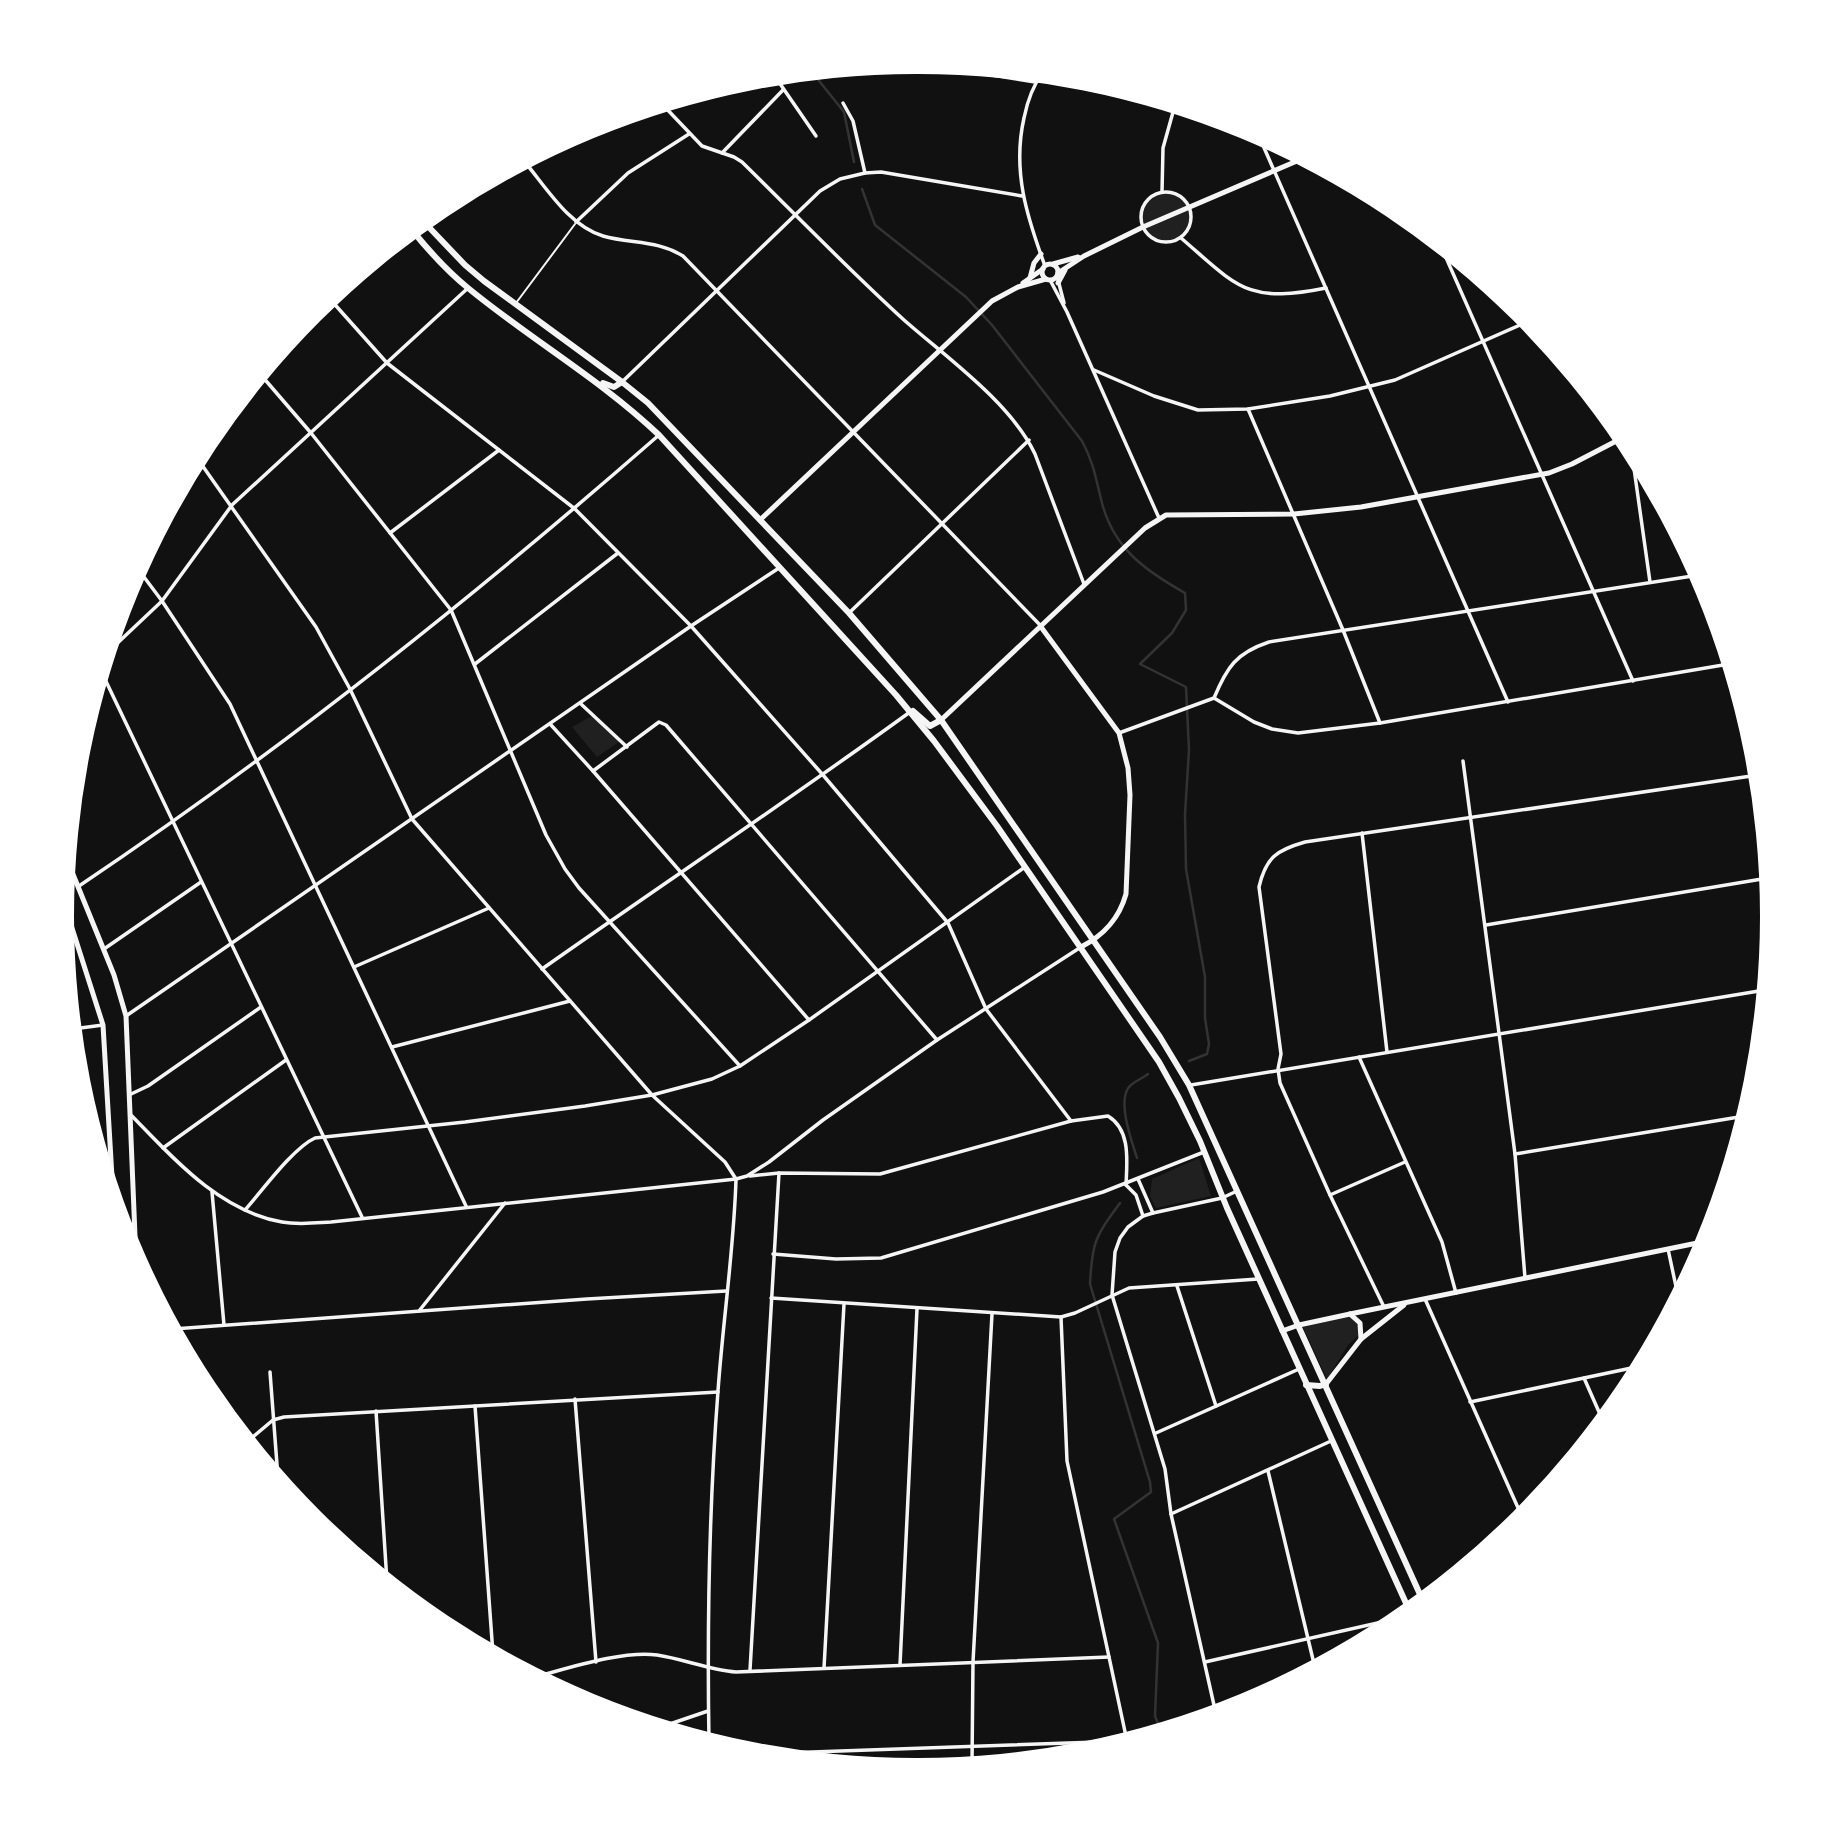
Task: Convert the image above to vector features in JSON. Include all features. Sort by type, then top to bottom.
[{"type":"main road","points":[[1018,286],[1054,278],[1084,256],[1143,227],[1294,162]]},
{"type":"main road","points":[[430,229],[465,265],[622,382],[657,413],[849,613],[941,720],[1094,940],[1189,1086],[1419,1592]]},
{"type":"main road","points":[[418,237],[468,288],[622,401],[659,435],[896,695],[989,815],[1159,1062],[1179,1098],[1258,1279],[1405,1602]]},
{"type":"main road","points":[[1030,278],[1034,263],[1041,254]]},
{"type":"main road","points":[[760,520],[992,300],[1047,267],[1084,256]]},
{"type":"main road","points":[[1047,267],[1055,266],[1054,278]]},
{"type":"main road","points":[[1047,267],[1044,276],[1054,278]]},
{"type":"main road","points":[[592,378],[612,387],[622,382]]},
{"type":"main road","points":[[896,695],[929,726],[941,720],[1113,557],[1159,518],[1179,514],[1294,514],[1362,507],[1541,475],[1572,464],[1614,442]]},
{"type":"main road","points":[[1041,626],[1119,733],[1128,768],[1130,795],[1127,885],[1123,904],[1110,926],[1081,947]]},
{"type":"main road","points":[[75,878],[120,992],[126,1016],[134,1226]]},
{"type":"main road","points":[[75,937],[103,1025],[111,1161]]},
{"type":"main road","points":[[1282,1331],[1350,1314],[1692,1244]]},
{"type":"main road","points":[[1306,1385],[1325,1384],[1361,1339],[1406,1303]]},
{"type":"main road","points":[[1350,1314],[1360,1323],[1361,1339]]},
{"type":"street","points":[[1035,82],[1020,135],[1018,164],[1022,196],[1047,267]]},
{"type":"street","points":[[780,85],[816,136]]},
{"type":"street","points":[[722,153],[783,90]]},
{"type":"street","points":[[843,103],[853,121],[865,173]]},
{"type":"street","points":[[668,111],[702,146],[742,162],[865,283],[972,377],[1029,440],[1084,584]]},
{"type":"street","points":[[1162,192],[1163,148],[1172,113]]},
{"type":"street","points":[[576,222],[628,173],[689,134]]},
{"type":"street","points":[[1264,149],[1508,702]]},
{"type":"street","points":[[530,168],[576,222],[604,236],[662,245],[683,256],[1041,626]]},
{"type":"street","points":[[622,382],[795,215],[830,184],[840,179],[865,173],[899,173],[1022,196]]},
{"type":"street","points":[[1162,192],[1179,195],[1190,207],[1190,227],[1175,241],[1160,242],[1153,239],[1143,227],[1141,220],[1144,205],[1155,194],[1162,192]]},
{"type":"street","points":[[1181,238],[1234,283],[1245,289],[1275,295],[1298,294],[1326,288]]},
{"type":"street","points":[[1449,263],[1634,681]]},
{"type":"street","points":[[1054,278],[1159,518]]},
{"type":"street","points":[[1054,278],[1067,312]]},
{"type":"street","points":[[121,640],[162,601],[232,505],[468,288]]},
{"type":"street","points":[[336,306],[387,363],[575,509],[691,626],[823,775],[948,923],[986,1009],[1071,1121]]},
{"type":"street","points":[[1094,370],[1154,396],[1198,410],[1248,409],[1369,388],[1395,380],[1518,326]]},
{"type":"street","points":[[267,382],[311,433],[451,610],[556,855],[579,888],[740,1066]]},
{"type":"street","points":[[1248,409],[1343,629],[1380,723]]},
{"type":"street","points":[[79,886],[173,822],[350,689],[575,509],[659,435]]},
{"type":"street","points":[[849,613],[1029,440]]},
{"type":"street","points":[[390,533],[499,450]]},
{"type":"street","points":[[204,467],[316,627],[350,689],[412,820],[652,1095],[725,1163],[736,1178],[718,1392],[709,1542],[709,1732]]},
{"type":"street","points":[[1635,476],[1650,582]]},
{"type":"street","points":[[475,664],[618,553]]},
{"type":"street","points":[[126,1016],[780,567]]},
{"type":"street","points":[[1119,733],[1214,698],[1223,676],[1240,656],[1269,642],[1688,577]]},
{"type":"street","points":[[145,579],[226,696],[466,1206]]},
{"type":"street","points":[[1214,698],[1223,706],[1272,729],[1298,733],[1380,723],[1721,666]]},
{"type":"street","points":[[107,684],[362,1217]]},
{"type":"street","points":[[581,704],[627,747]]},
{"type":"street","points":[[542,968],[910,712]]},
{"type":"street","points":[[593,771],[659,722],[663,722],[937,1040]]},
{"type":"street","points":[[551,725],[809,1020]]},
{"type":"street","points":[[1464,761],[1515,1154],[1525,1278]]},
{"type":"street","points":[[1384,1307],[1285,1098],[1278,1069],[1281,1054],[1259,887],[1263,871],[1278,852],[1289,847],[1472,816],[1747,777]]},
{"type":"street","points":[[1362,833],[1388,1052]]},
{"type":"street","points":[[245,1210],[309,1140],[323,1136],[427,1126],[652,1095],[712,1079],[740,1066],[809,1020],[1025,867]]},
{"type":"street","points":[[1486,925],[1759,880]]},
{"type":"street","points":[[104,949],[201,882]]},
{"type":"street","points":[[354,967],[489,908]]},
{"type":"street","points":[[747,1176],[937,1040],[1081,947]]},
{"type":"street","points":[[1189,1086],[1499,1032],[1756,991]]},
{"type":"street","points":[[391,1047],[570,1001]]},
{"type":"street","points":[[129,1095],[148,1086],[262,1007]]},
{"type":"street","points":[[82,1028],[103,1025]]},
{"type":"street","points":[[1359,1057],[1442,1242],[1456,1293]]},
{"type":"street","points":[[163,1148],[286,1060]]},
{"type":"street","points":[[129,1113],[212,1192],[245,1210],[272,1220],[293,1223],[505,1203],[779,1172],[880,1174],[1071,1121],[1098,1115],[1108,1116],[1115,1120],[1125,1137],[1126,1185],[1138,1199],[1143,1216]]},
{"type":"street","points":[[1515,1154],[1735,1118]]},
{"type":"street","points":[[773,1254],[881,1258],[1126,1185],[1204,1152]]},
{"type":"street","points":[[1330,1195],[1406,1162]]},
{"type":"street","points":[[750,1671],[779,1172]]},
{"type":"street","points":[[1138,1180],[1153,1213]]},
{"type":"street","points":[[1214,1704],[1171,1514],[1167,1479],[1156,1433],[1109,1296],[1115,1252],[1128,1227],[1143,1216],[1222,1198],[1238,1191]]},
{"type":"street","points":[[212,1192],[224,1325]]},
{"type":"street","points":[[419,1311],[505,1203]]},
{"type":"street","points":[[1668,1249],[1675,1284]]},
{"type":"street","points":[[771,1298],[1061,1317],[1129,1288],[1258,1279]]},
{"type":"street","points":[[1177,1286],[1216,1406]]},
{"type":"street","points":[[182,1328],[727,1291]]},
{"type":"street","points":[[1425,1299],[1518,1507]]},
{"type":"street","points":[[824,1668],[844,1304]]},
{"type":"street","points":[[900,1665],[917,1309]]},
{"type":"street","points":[[972,1757],[973,1662],[992,1314]]},
{"type":"street","points":[[1061,1317],[1066,1450],[1125,1732]]},
{"type":"street","points":[[1156,1433],[1299,1369]]},
{"type":"street","points":[[1470,1402],[1627,1369]]},
{"type":"street","points":[[270,1372],[277,1462]]},
{"type":"street","points":[[1584,1378],[1598,1411]]},
{"type":"street","points":[[254,1435],[273,1419],[718,1392]]},
{"type":"street","points":[[575,1399],[596,1662]]},
{"type":"street","points":[[475,1406],[492,1644]]},
{"type":"street","points":[[376,1411],[386,1569]]},
{"type":"street","points":[[1171,1514],[1332,1441]]},
{"type":"street","points":[[1268,1471],[1313,1660]]},
{"type":"street","points":[[1204,1662],[1374,1624]]},
{"type":"street","points":[[547,1673],[643,1654],[707,1668],[750,1671],[1109,1657]]},
{"type":"street","points":[[674,1723],[708,1711]]},
{"type":"street","points":[[819,1752],[1077,1743]]},
{"type":"lane","points":[[515,304],[576,222]]},
{"type":"shaded area","points":[[1167,193],[1184,200],[1191,217],[1184,234],[1167,241],[1150,234],[1143,217],[1150,200]]},
{"type":"shaded area","points":[[592,716],[620,741],[597,757],[572,727]]},
{"type":"shaded area","points":[[1199,1158],[1211,1196],[1156,1208],[1150,1196],[1152,1179]]},
{"type":"shaded area","points":[[1350,1316],[1358,1322],[1359,1335],[1348,1345],[1327,1379],[1303,1327]]},
{"type":"waterway","points":[[818,80],[844,112],[854,162]]},
{"type":"waterway","points":[[862,189],[875,225],[966,297],[992,325],[1082,441],[1092,464],[1107,519],[1123,546],[1145,567],[1185,593],[1186,610],[1172,633],[1140,664],[1186,687],[1189,750],[1185,814],[1186,869],[1205,977],[1205,1018],[1209,1044],[1207,1054],[1189,1061]]},
{"type":"waterway","points":[[1137,1158],[1124,1102],[1129,1087],[1148,1074]]},
{"type":"waterway","points":[[1120,1203],[1096,1240],[1090,1284],[1150,1482],[1151,1492],[1114,1519],[1158,1643],[1155,1716],[1158,1723]]}]
